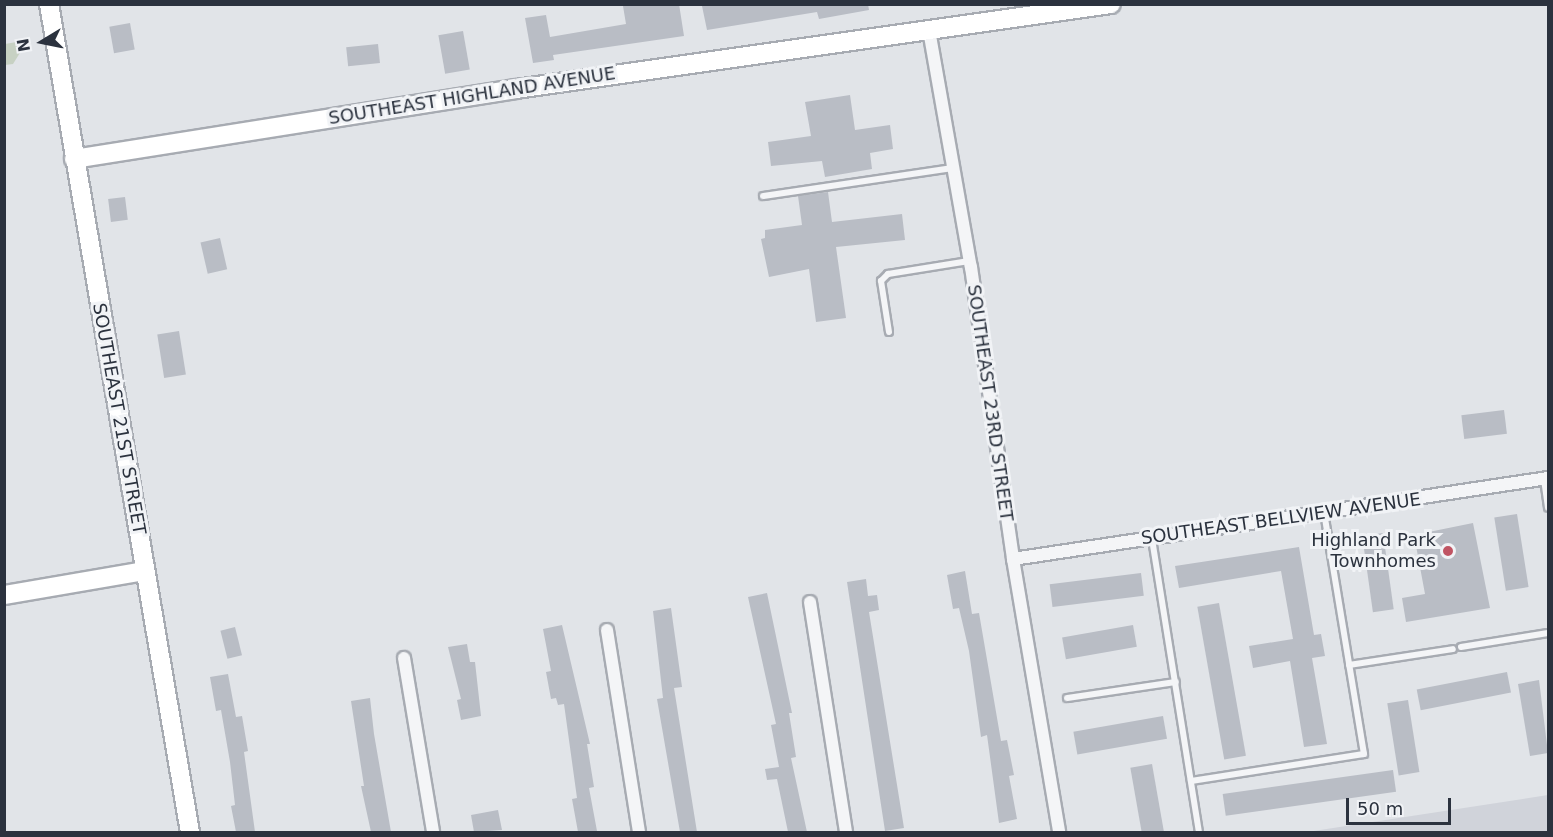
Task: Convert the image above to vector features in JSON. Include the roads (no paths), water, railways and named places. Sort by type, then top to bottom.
[{"type":"street","name":"SOUTHEAST 21ST STREET","points":[[49,4],[190,832]]},
{"type":"street","points":[[929,30],[1112,4]]},
{"type":"street","name":"SOUTHEAST HIGHLAND AVENUE","points":[[75,159],[516,89],[929,30]]},
{"type":"street","name":"SOUTHEAST 23RD STREET","points":[[929,30],[970,261],[1013,559],[1059,832]]},
{"type":"street","name":"SOUTHEAST BELLVIEW AVENUE","points":[[1013,559],[1546,479]]},
{"type":"street","points":[[4,595],[146,570]]},
{"type":"street","points":[[810,602],[846,832]]},
{"type":"street","points":[[607,630],[639,832]]},
{"type":"street","points":[[404,658],[433,832]]},
{"type":"lane","points":[[763,196],[954,167]]},
{"type":"lane","points":[[889,332],[881,281],[888,274],[970,261]]},
{"type":"lane","points":[[1546,479],[1548,508]]},
{"type":"lane","points":[[1191,781],[1364,754],[1324,513]]},
{"type":"lane","points":[[1152,538],[1199,832]]},
{"type":"lane","points":[[1461,647],[1548,633]]},
{"type":"lane","points":[[1349,665],[1453,649]]},
{"type":"lane","points":[[1067,698],[1176,682]]},
{"type":"place","name":"Highland Park Townhomes","points":[[1448,551]]}]
